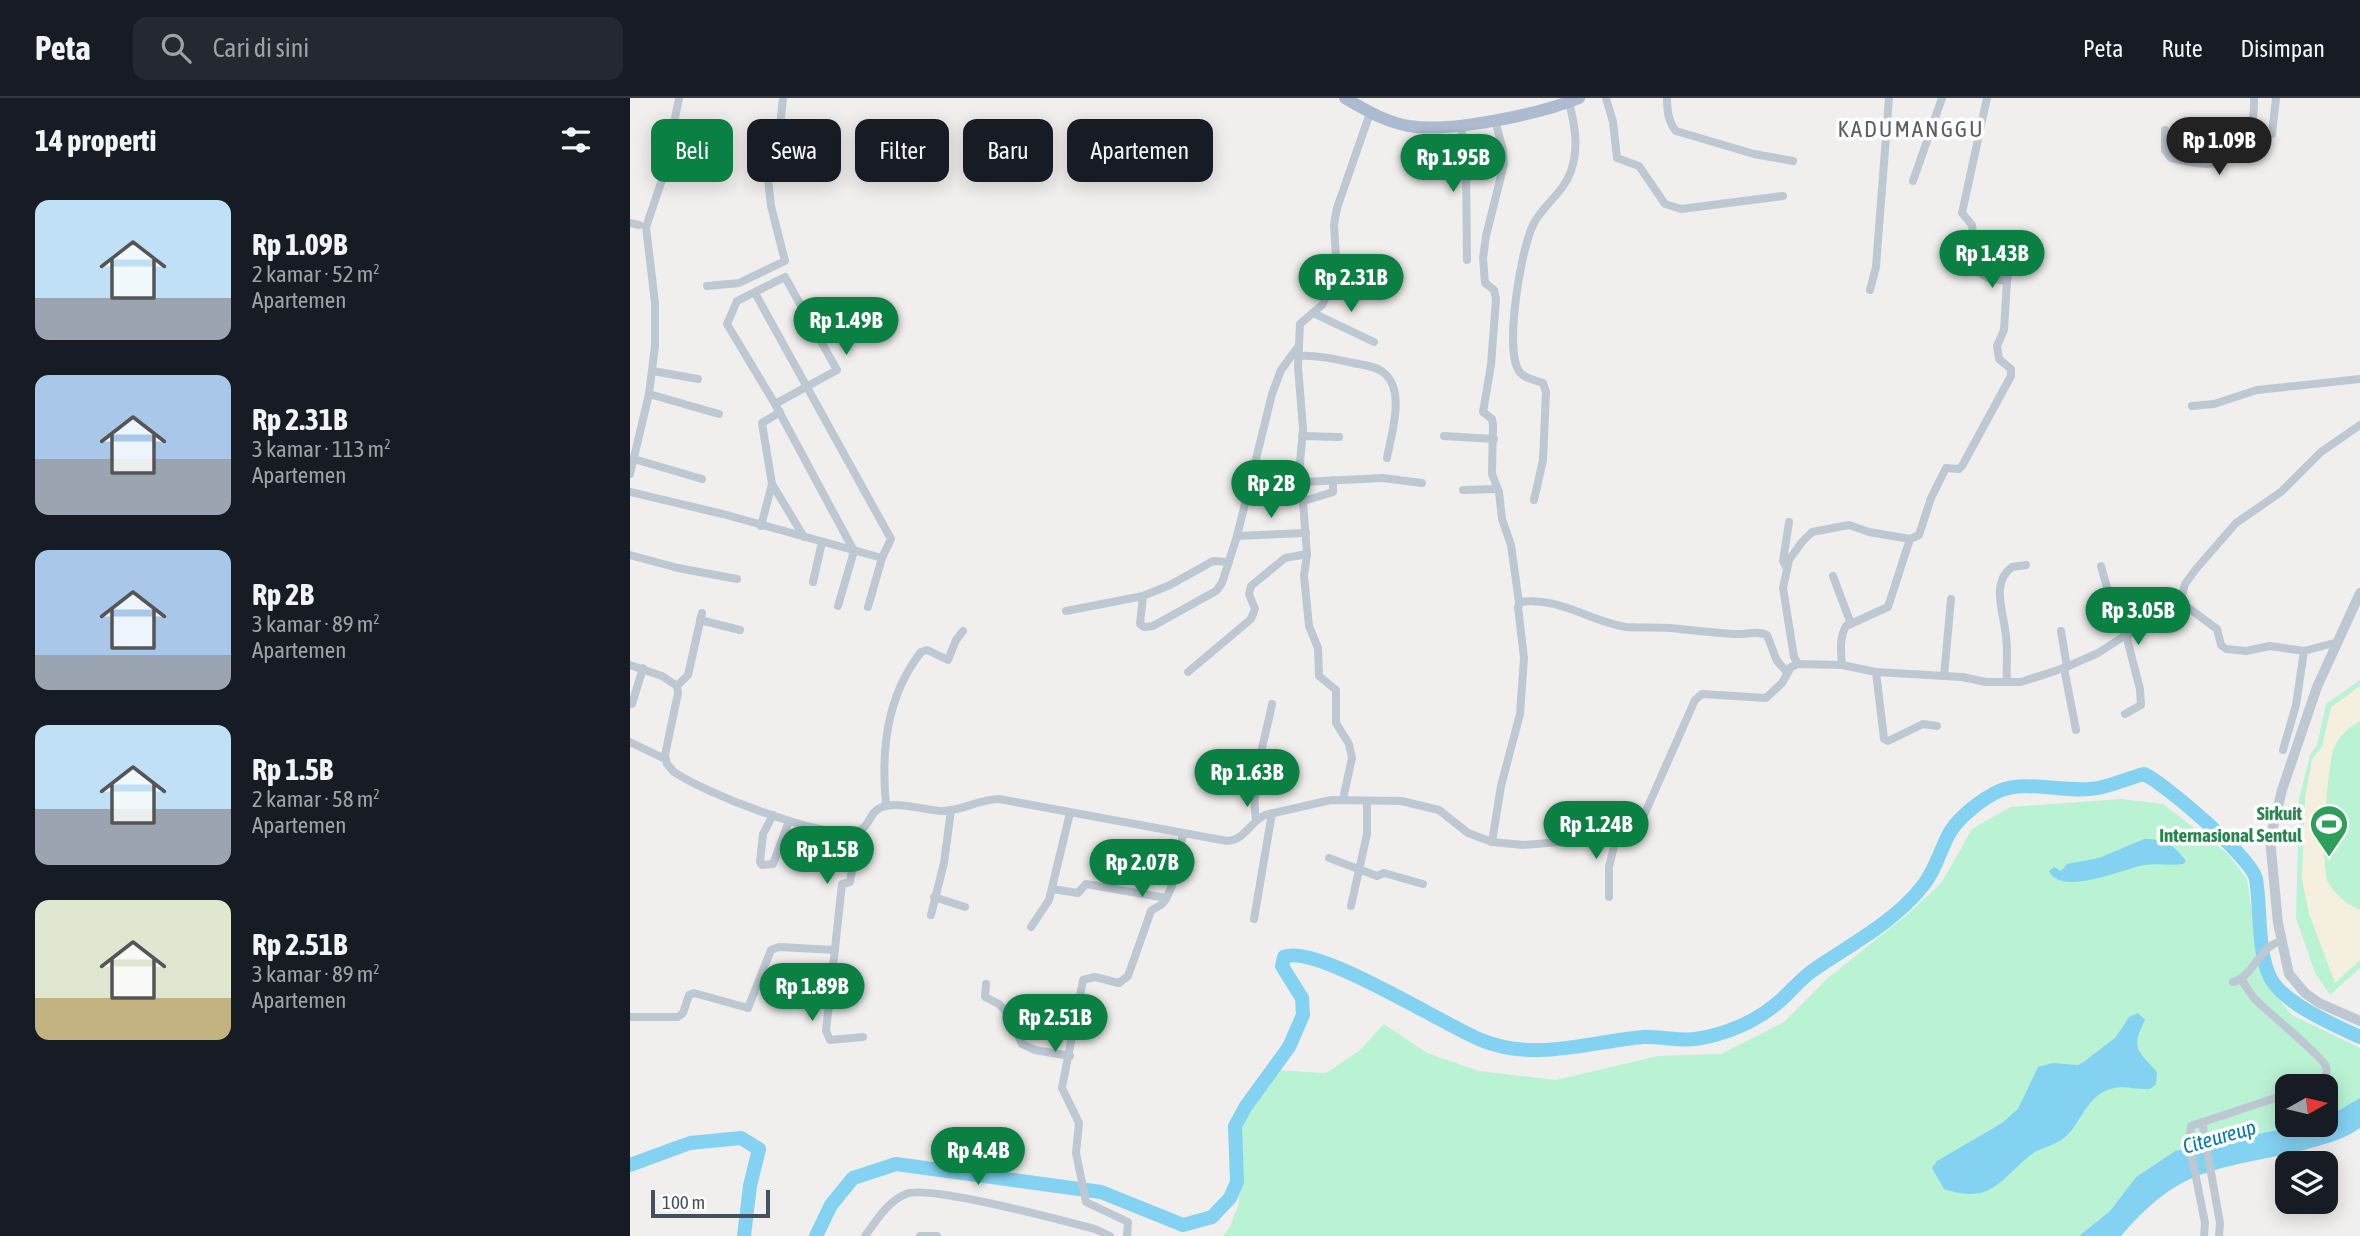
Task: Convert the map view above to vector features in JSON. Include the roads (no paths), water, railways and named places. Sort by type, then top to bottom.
[{"type":"main road","points":[[1345,98],[1370,113],[1411,127],[1494,120],[1574,100]]},
{"type":"street","points":[[630,474],[653,371],[655,303],[638,225],[662,184],[678,98]]},
{"type":"street","points":[[707,286],[739,283],[785,261],[771,206],[768,179],[770,142],[779,136],[783,98]]},
{"type":"street","points":[[1606,98],[1613,122],[1617,158],[1639,166],[1665,204],[1681,209],[1783,197]]},
{"type":"street","points":[[1667,98],[1667,112],[1676,131],[1754,154],[1793,162]]},
{"type":"street","points":[[1870,290],[1875,271],[1889,98]]},
{"type":"street","points":[[1913,181],[1942,98]]},
{"type":"street","points":[[1987,98],[1962,213],[1973,229],[1977,271],[1988,278],[2007,281]]},
{"type":"street","points":[[2165,130],[2165,150],[2171,158],[2207,163],[2221,162],[2239,150],[2245,142],[2252,119],[2254,98]]},
{"type":"street","points":[[2272,134],[2276,98]]},
{"type":"street","points":[[1534,500],[1544,460],[1546,391],[1543,383],[1523,375],[1517,367],[1514,330],[1518,279],[1529,233],[1535,221],[1563,187],[1571,170],[1576,136],[1574,100]]},
{"type":"street","points":[[1343,799],[1351,754],[1336,723],[1336,690],[1318,674],[1318,648],[1308,617],[1304,576],[1307,554],[1300,456],[1302,436],[1298,351],[1300,324],[1322,305],[1337,274],[1334,233],[1337,208],[1370,113]]},
{"type":"street","points":[[1493,842],[1501,786],[1520,714],[1524,658],[1511,545],[1492,474],[1492,419],[1483,412],[1491,365],[1496,299],[1494,290],[1485,283],[1483,258],[1504,164],[1503,150],[1494,120]]},
{"type":"street","points":[[1460,124],[1466,155],[1467,260]]},
{"type":"street","points":[[1798,664],[1794,657],[1783,588],[1795,551],[1812,532],[1834,526],[1849,525],[1869,532],[1910,539],[1919,535],[1931,498],[1945,470],[1949,467],[1959,469],[1962,466],[2011,376],[2011,369],[1999,359],[1997,346],[2006,313],[2007,281],[2013,251]]},
{"type":"street","points":[[804,537],[772,484],[761,423],[778,408],[807,387],[837,370],[785,277],[737,301],[727,324],[778,408],[854,551],[838,606]]},
{"type":"street","points":[[755,293],[891,539],[882,558],[868,607]]},
{"type":"street","points":[[1313,313],[1374,342]]},
{"type":"street","points":[[1298,351],[1373,367],[1385,373],[1393,386],[1395,396],[1387,458]]},
{"type":"street","points":[[1143,596],[1140,625],[1144,627],[1153,626],[1216,591],[1237,536],[1272,394],[1282,370],[1298,351]]},
{"type":"street","points":[[653,371],[698,379]]},
{"type":"street","points":[[2192,406],[2214,404],[2236,395],[2275,387],[2360,379]]},
{"type":"street","points":[[649,394],[719,414]]},
{"type":"street","points":[[630,665],[662,676],[677,686],[678,693],[665,759],[669,768],[681,777],[773,815],[820,830],[848,833],[864,829],[872,814],[886,806],[951,810],[999,799],[1233,841],[1240,838],[1256,820],[1272,813],[1343,799],[1367,802],[1401,801],[1433,807],[1445,813],[1468,833],[1493,842],[1534,846],[1633,827],[1645,814],[1698,696],[1709,693],[1766,698],[1782,683],[1787,672],[1798,664],[1842,665],[1876,672],[2007,682],[2030,681],[2066,668],[2126,635],[2156,625],[2179,601],[2185,584],[2236,523],[2281,492],[2334,440],[2360,425]]},
{"type":"street","points":[[1302,436],[1339,437]]},
{"type":"street","points":[[1444,436],[1494,439]]},
{"type":"street","points":[[634,459],[702,479]]},
{"type":"street","points":[[1303,482],[1383,478],[1422,483]]},
{"type":"street","points":[[1304,501],[1333,492],[1334,480]]},
{"type":"street","points":[[761,526],[772,484]]},
{"type":"street","points":[[1463,491],[1497,489]]},
{"type":"street","points":[[630,492],[723,514],[882,558]]},
{"type":"street","points":[[1787,569],[1783,561],[1789,522]]},
{"type":"street","points":[[1237,536],[1306,533]]},
{"type":"street","points":[[1842,665],[1843,634],[1846,626],[1888,607],[1910,539]]},
{"type":"street","points":[[813,582],[821,542]]},
{"type":"street","points":[[1188,672],[1251,619],[1255,609],[1249,594],[1251,586],[1285,558],[1307,554]]},
{"type":"street","points":[[630,555],[678,568],[737,579]]},
{"type":"street","points":[[1066,611],[1143,596],[1170,585],[1213,561],[1229,562]]},
{"type":"street","points":[[2007,682],[2001,579],[2012,567],[2026,565]]},
{"type":"street","points":[[2101,566],[2114,612],[2126,635],[2142,699],[2136,710],[2125,714]]},
{"type":"street","points":[[1833,576],[1851,624]]},
{"type":"street","points":[[2360,593],[2317,687],[2274,818],[2270,839],[2276,943],[2289,974],[2305,993],[2319,1003],[2360,1021]]},
{"type":"street","points":[[1944,676],[1951,599]]},
{"type":"street","points":[[2179,601],[2217,629],[2221,645],[2226,649],[2246,651],[2270,646],[2304,651],[2338,642]]},
{"type":"street","points":[[1519,603],[1534,602],[1578,611],[1619,626],[1738,634],[1761,632],[1767,635],[1777,661],[1787,672]]},
{"type":"street","points":[[677,686],[688,676],[701,617],[740,630]]},
{"type":"street","points":[[886,806],[884,748],[898,694],[921,652],[927,650],[948,660],[963,631]]},
{"type":"street","points":[[2061,631],[2076,730]]},
{"type":"street","points":[[2283,750],[2298,695],[2304,651]]},
{"type":"street","points":[[632,704],[643,668]]},
{"type":"street","points":[[1876,672],[1884,739],[1888,741],[1923,724],[1937,726]]},
{"type":"street","points":[[1256,820],[1254,797],[1272,704]]},
{"type":"street","points":[[630,742],[665,759]]},
{"type":"street","points":[[1351,906],[1369,823],[1367,802]]},
{"type":"street","points":[[931,915],[944,863],[951,810]]},
{"type":"street","points":[[1031,928],[1045,908],[1052,889],[1070,813]]},
{"type":"street","points":[[1254,919],[1272,813]]},
{"type":"street","points":[[773,815],[764,834],[760,862],[762,865],[773,864],[789,821]]},
{"type":"street","points":[[1609,897],[1609,867],[1618,830]]},
{"type":"street","points":[[848,833],[846,855],[853,864],[853,871],[850,881],[842,884],[826,1035],[833,1041],[863,1037]]},
{"type":"street","points":[[1127,1236],[1129,1222],[1086,1202],[1076,1153],[1079,1123],[1062,1088],[1083,980],[1090,976],[1114,983],[1123,982],[1134,961],[1151,911],[1166,898],[1178,863],[1183,833]]},
{"type":"street","points":[[1329,858],[1377,876],[1383,873],[1423,884]]},
{"type":"street","points":[[1052,889],[1078,893],[1085,884],[1166,898]]},
{"type":"street","points":[[934,897],[965,907]]},
{"type":"street","points":[[2276,943],[2240,977],[2255,1000],[2322,1059],[2327,1074]]},
{"type":"street","points":[[630,1017],[678,1017],[691,993],[748,1008],[769,952],[774,948],[835,950]]},
{"type":"street","points":[[986,984],[987,1000],[999,1004],[1009,1015],[1022,1044],[1035,1050],[1070,1056]]},
{"type":"street","points":[[2204,1236],[2203,1211],[2189,1142],[2191,1126],[2275,1098]]},
{"type":"street","points":[[2202,1122],[2220,1223],[2219,1236]]},
{"type":"street","points":[[865,1236],[897,1199],[920,1191],[999,1206],[1096,1229],[1110,1236]]},
{"type":"street","points":[[2203,1211],[2217,1208]]},
{"type":"street","points":[[920,1236],[937,1236]]},
{"type":"water","points":[[2144,839],[2169,844],[2186,861],[2178,865],[2144,865],[2079,882],[2066,882],[2049,871],[2054,867],[2061,871],[2067,864],[2099,858]]},
{"type":"water","points":[[2138,1013],[2145,1020],[2138,1038],[2138,1049],[2157,1072],[2156,1084],[2150,1089],[2121,1087],[2103,1092],[2092,1101],[2065,1137],[2032,1154],[2002,1181],[1984,1192],[1973,1194],[1944,1189],[1932,1168],[1937,1161],[2002,1123],[2018,1109],[2038,1067],[2053,1063],[2078,1065],[2116,1037],[2129,1017]]},
{"type":"water","points":[[2360,1098],[2360,1128],[2336,1140],[2311,1148],[2275,1151],[2275,1156],[2224,1167],[2191,1179],[2154,1202],[2121,1236],[2079,1236],[2110,1211],[2136,1177],[2175,1151],[2275,1131],[2275,1138],[2338,1138],[2338,1111]]},
{"type":"waterway","points":[[816,1236],[831,1205],[853,1178],[896,1164],[1101,1192],[1183,1225],[1212,1217],[1230,1198],[1237,1182],[1235,1126],[1246,1106],[1289,1047],[1303,1015],[1302,998],[1282,966],[1284,957],[1300,956],[1323,962],[1350,973],[1463,1032],[1481,1040],[1521,1050],[1562,1049],[1643,1037],[1695,1039],[1729,1030],[1752,1021],[1772,1008],[1812,971],[1897,912],[1926,882],[1950,832],[1959,820],[1999,791],[2021,786],[2086,789],[2104,787],[2144,774],[2154,780],[2206,822],[2251,869],[2258,891],[2263,956],[2271,979],[2278,988],[2311,1013],[2360,1037]]},
{"type":"waterway","points":[[630,1165],[690,1143],[741,1138],[759,1149],[750,1186],[744,1236]]},
{"type":"place","name":"Sirkuit Internasional Sentul","points":[[2329,858]]},
{"type":"district","name":"KADUMANGGU","points":[[1911,129]]},
{"type":"water label","name":"Citeureup","points":[[2219,1136]]}]
